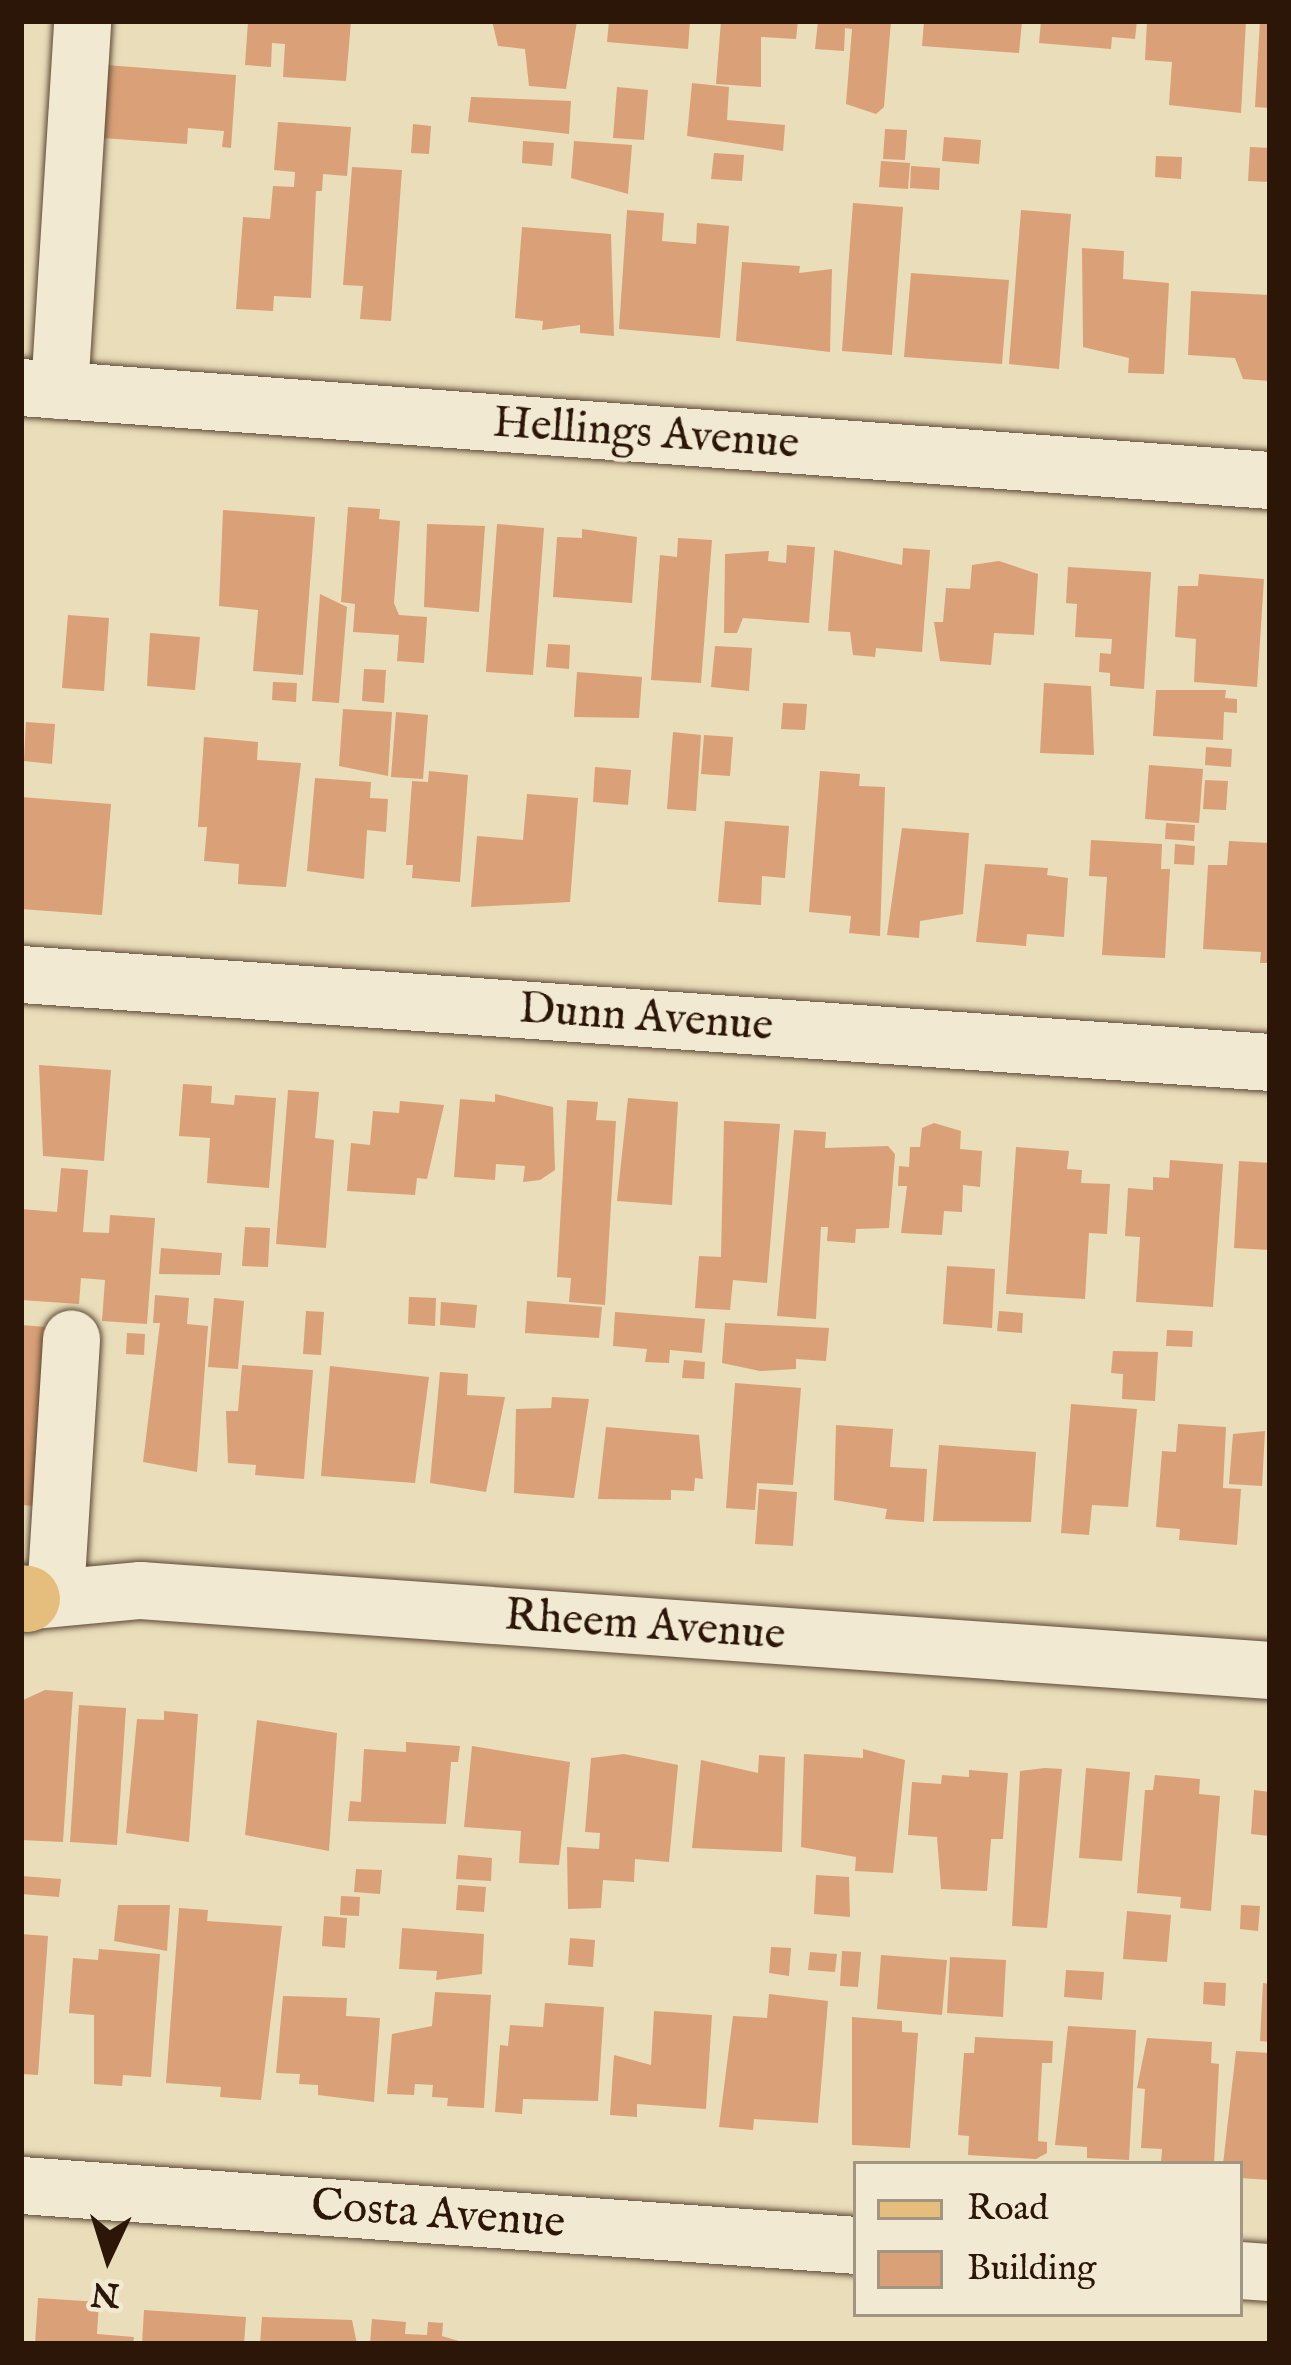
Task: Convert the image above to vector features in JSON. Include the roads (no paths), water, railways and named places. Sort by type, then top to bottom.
[{"type":"street","points":[[40,389],[82,21]]},
{"type":"street","name":"Hellings Avenue","points":[[40,389],[1270,480]]},
{"type":"street","name":"Dunn Avenue","points":[[21,974],[1270,1062]]},
{"type":"street","points":[[31,1598],[71,1339]]},
{"type":"street","name":"Rheem Avenue","points":[[31,1598],[140,1590],[1270,1670]]},
{"type":"street","name":"Costa Avenue","points":[[21,2186],[853,2245]]}]
